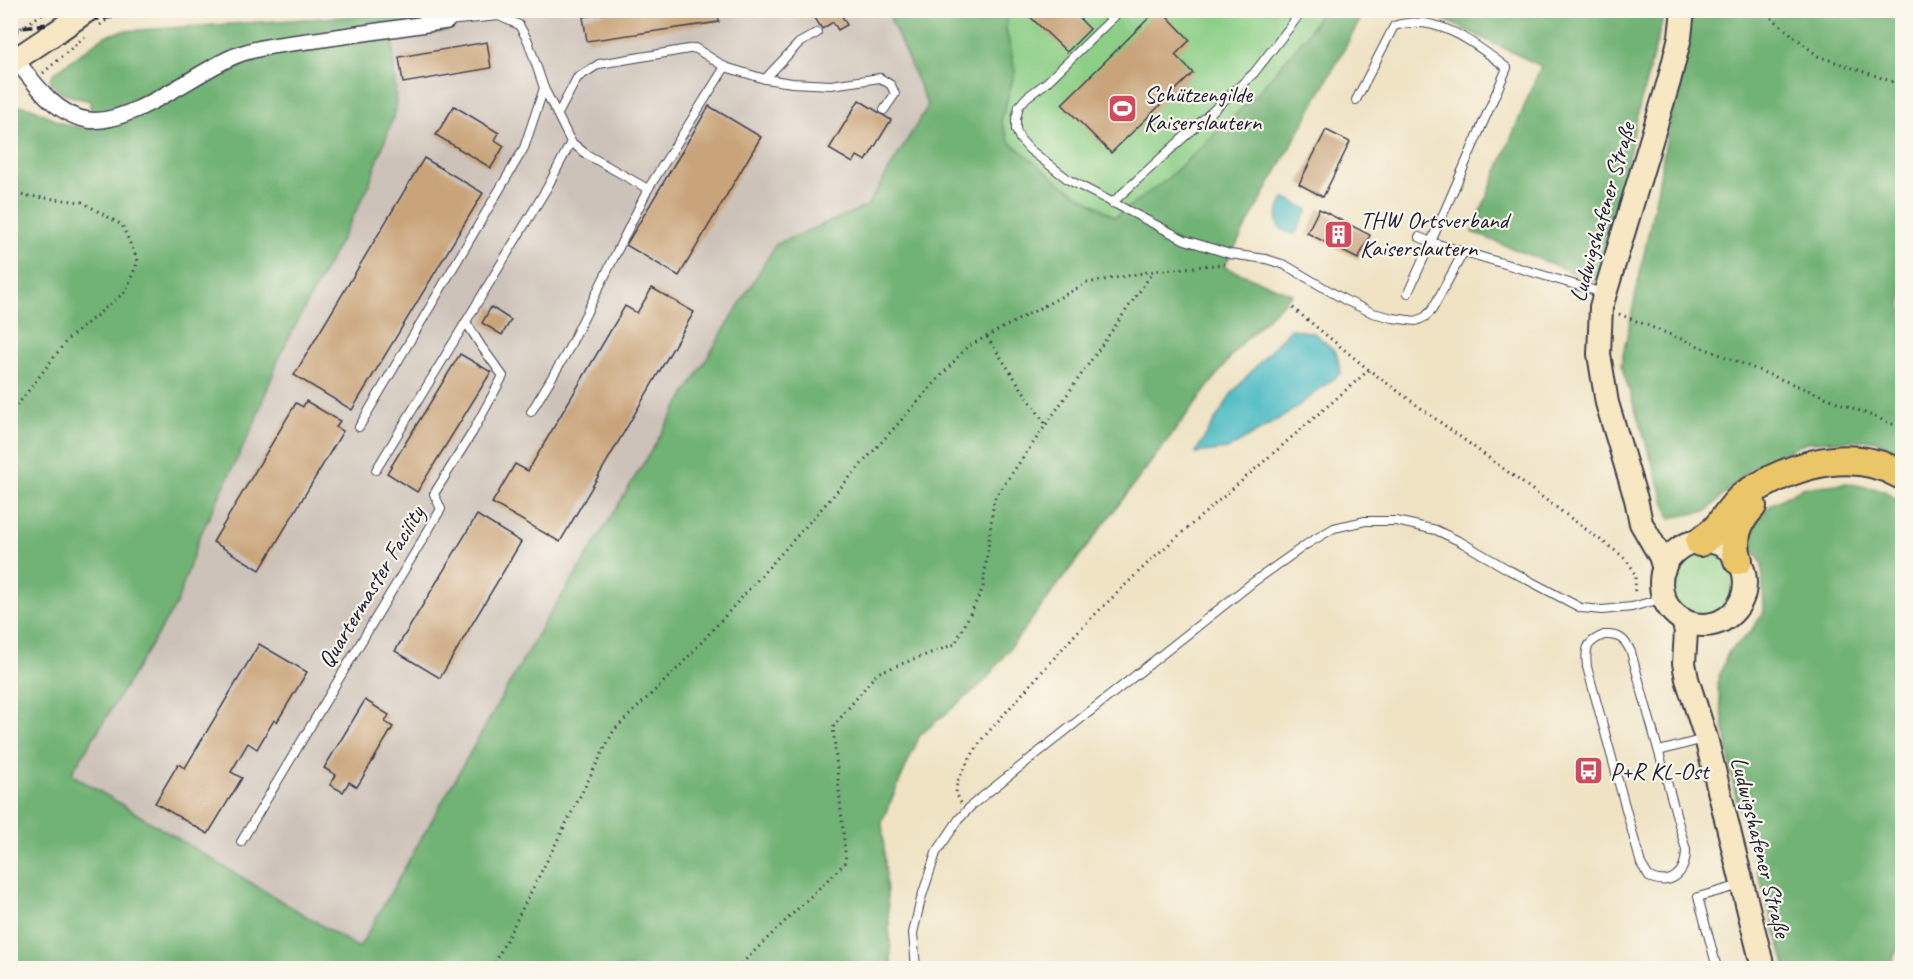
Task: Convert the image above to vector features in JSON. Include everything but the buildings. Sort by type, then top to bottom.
[{"type":"highway","points":[[1692,544],[1718,527],[1745,495],[1786,473],[1814,463],[1851,460],[1881,465],[1902,474]]},
{"type":"highway","points":[[1738,560],[1734,540],[1739,523],[1758,499],[1786,473]]},
{"type":"street","name":"Ludwigshafener Straße","points":[[1664,569],[1660,556],[1641,523],[1607,403],[1599,354],[1603,300],[1669,81],[1680,37],[1683,10]]},
{"type":"street","points":[[92,23],[55,33],[13,62],[52,102],[74,116],[88,120],[105,120],[139,108],[229,58],[261,48],[447,21]]},
{"type":"street","name":"Ludwigshafener Straße","points":[[1636,499],[1664,536],[1674,543],[1692,544]]},
{"type":"street","points":[[1714,543],[1738,560],[1745,583],[1742,599],[1733,612],[1720,621],[1705,625],[1683,620],[1671,611],[1664,598],[1661,584],[1664,569],[1672,555],[1692,544],[1714,543]]},
{"type":"street","name":"Ludwigshafener Straße","points":[[1683,620],[1686,632],[1684,663],[1687,679],[1706,738],[1763,969]]},
{"type":"street","name":"Ludwigshafener Straße","points":[[1706,738],[1697,676],[1697,660],[1702,639],[1720,621]]},
{"type":"lane","points":[[1121,10],[1019,106],[1016,130],[1020,139],[1029,149],[1069,180],[1185,240],[1230,254],[1266,259],[1285,265],[1345,300],[1373,313],[1400,320],[1416,321],[1425,317],[1432,310],[1464,251]]},
{"type":"lane","points":[[1112,203],[1254,73],[1302,10]]},
{"type":"lane","points":[[447,21],[499,16],[519,25],[528,41],[544,88],[572,142],[586,154],[648,189]]},
{"type":"lane","points":[[1356,100],[1394,27],[1405,23],[1431,24],[1449,31],[1476,45],[1507,68],[1408,293]]},
{"type":"lane","points":[[765,79],[800,43],[817,33]]},
{"type":"lane","points":[[558,114],[577,78],[599,64],[695,48],[725,67],[765,79],[831,85],[880,78],[891,85],[895,94],[884,110]]},
{"type":"lane","points":[[531,411],[566,354],[648,189],[725,67]]},
{"type":"lane","points":[[359,427],[524,148],[544,88]]},
{"type":"lane","points":[[376,470],[547,188],[572,142]]},
{"type":"lane","points":[[1419,237],[1603,300]]},
{"type":"lane","name":"Quartermaster Facility","points":[[241,842],[441,509],[434,494],[472,433],[503,376],[466,322]]},
{"type":"lane","points":[[916,969],[913,933],[921,899],[936,853],[965,813],[1252,583],[1334,528],[1365,521],[1396,521],[1436,530],[1581,608],[1602,610],[1632,607],[1664,598]]},
{"type":"lane","points":[[1612,635],[1626,642],[1631,652],[1659,751],[1686,850],[1685,864],[1678,875],[1671,880],[1664,881],[1649,877],[1641,864],[1587,667],[1585,654],[1595,639],[1612,635]]},
{"type":"lane","points":[[1659,751],[1706,738]]},
{"type":"lane","points":[[1717,969],[1698,897],[1742,885]]},
{"type":"path","points":[[11,36],[48,10]]},
{"type":"path","points":[[33,81],[92,23],[121,10]]},
{"type":"path","points":[[1762,10],[1818,56],[1902,85]]},
{"type":"path","points":[[10,194],[82,202],[122,225],[138,261],[126,291],[68,340],[10,415]]},
{"type":"path","points":[[492,969],[614,730],[680,666],[967,348],[1087,283],[1154,270],[1232,263],[1252,257]]},
{"type":"path","points":[[736,969],[846,862],[833,727],[878,674],[955,644],[983,588],[994,499],[1154,270]]},
{"type":"path","points":[[1603,300],[1902,428]]},
{"type":"path","points":[[1293,308],[1369,370],[1621,555],[1631,564],[1636,574],[1632,607]]},
{"type":"path","points":[[987,337],[1046,425]]},
{"type":"path","points":[[965,813],[956,793],[957,782],[968,761],[983,738],[1079,630],[1153,558],[1369,370]]},
{"type":"shaded area","points":[[445,11],[890,11],[891,20],[928,106],[867,206],[775,244],[574,578],[548,616],[359,948],[71,774],[177,603],[199,538],[254,424],[394,54],[393,40],[448,30]]},
{"type":"green space","points":[[407,11],[445,11],[449,30],[393,40],[396,110],[367,190],[280,355],[254,424],[199,538],[177,603],[71,774],[359,948],[548,616],[574,578],[776,244],[867,206],[928,106],[891,20],[890,11],[1008,11],[1006,29],[1015,71],[1001,121],[1010,142],[1061,184],[1115,217],[1165,181],[1255,96],[1307,35],[1321,11],[1365,11],[1224,267],[1292,294],[1239,346],[985,681],[920,735],[882,821],[892,968],[11,968],[10,107],[30,107],[59,122],[91,129],[90,101],[61,92],[50,79],[54,73],[105,36],[123,31]]},
{"type":"green space","name":"Schützengilde Kaiserslautern","points":[[1008,11],[1321,11],[1307,35],[1255,96],[1165,181],[1115,217],[1061,184],[1010,142],[1001,121],[1015,71],[1006,29]]},
{"type":"green space","points":[[1426,11],[1665,11],[1639,108],[1601,284],[1472,232],[1541,66]]},
{"type":"green space","points":[[1689,11],[1902,11],[1902,453],[1875,440],[1807,442],[1751,468],[1707,511],[1670,518],[1621,365],[1657,192]]},
{"type":"green space","points":[[1846,483],[1883,490],[1902,504],[1902,940],[1888,968],[1786,968],[1735,793],[1717,682],[1728,653],[1750,632],[1764,612],[1762,563],[1748,544],[1757,519],[1772,504],[1802,488]]},
{"type":"green space","points":[[1703,549],[1716,552],[1727,559],[1734,570],[1737,583],[1734,596],[1727,607],[1716,614],[1703,617],[1690,614],[1679,607],[1672,596],[1669,583],[1672,570],[1679,559],[1690,552]]},
{"type":"water","points":[[1284,199],[1308,210],[1295,234],[1282,229],[1277,221]]},
{"type":"water","points":[[1290,329],[1314,333],[1336,352],[1341,373],[1286,415],[1228,449],[1195,453],[1232,393]]},
{"type":"railway","points":[[10,29],[168,10]]},
{"type":"place","name":"Schützengilde Kaiserslautern","points":[[1123,108]]},
{"type":"place","name":"THW Ortsverband Kaiserslautern","points":[[1339,234]]},
{"type":"place","name":"P+R KL-Ost","points":[[1589,771]]}]
